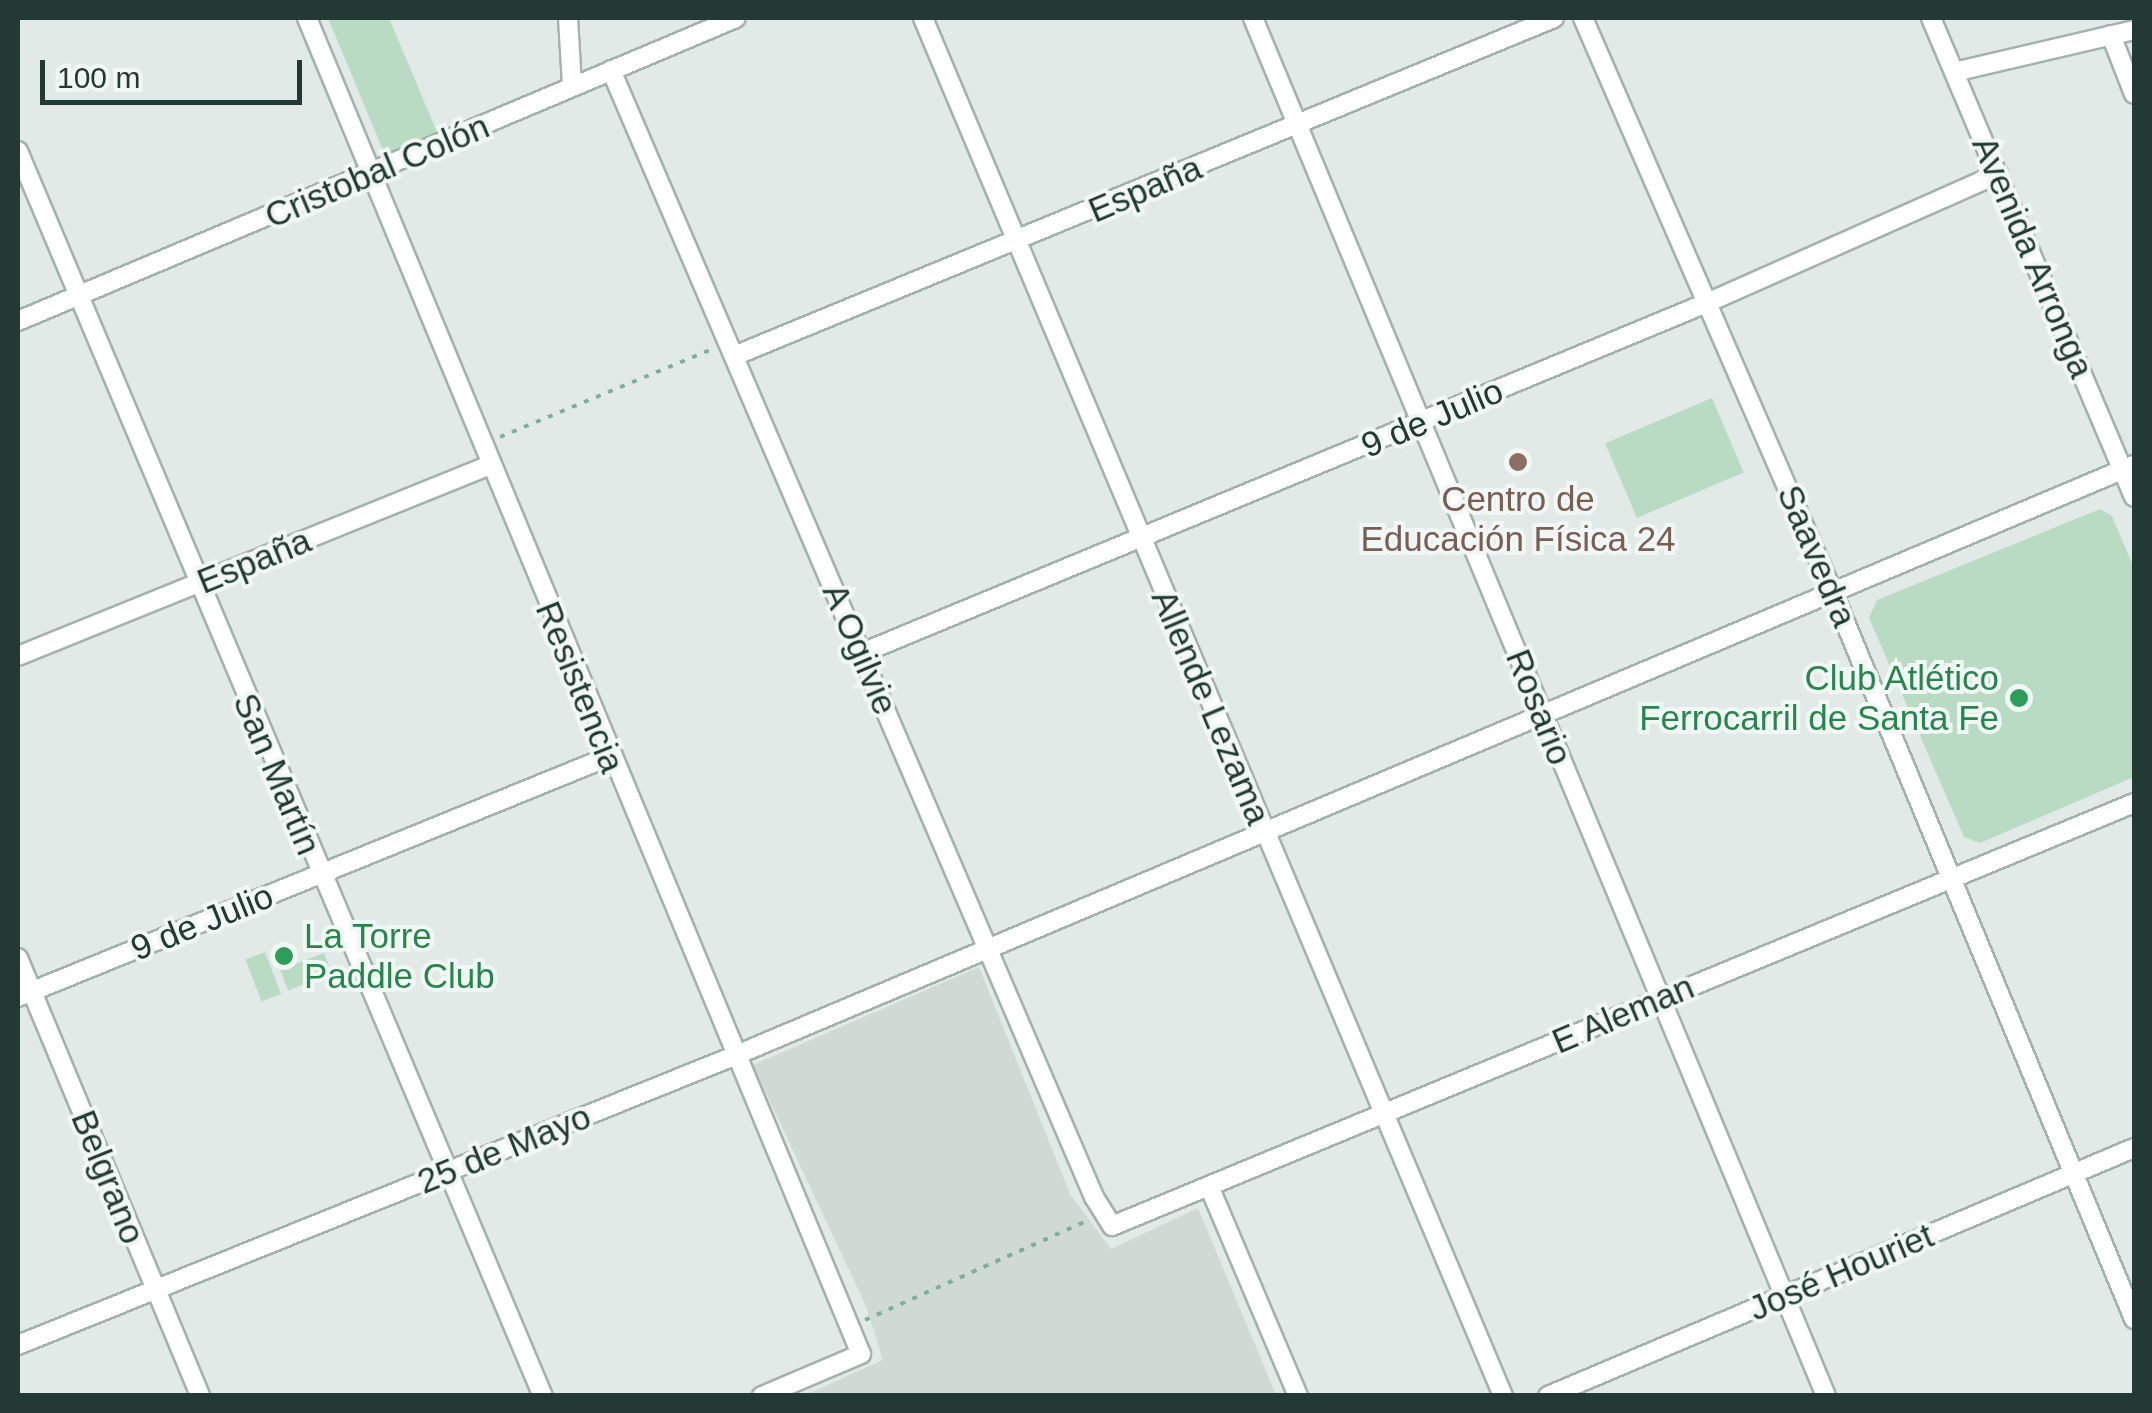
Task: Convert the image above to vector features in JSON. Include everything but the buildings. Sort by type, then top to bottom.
[{"type":"street","name":"Resistencia","points":[[307,18],[608,757],[852,1326],[861,1354],[767,1395]]},
{"type":"street","points":[[568,18],[572,86]]},
{"type":"street","name":"Cristobal Colón","points":[[18,321],[736,18]]},
{"type":"street","name":"Allende Lezama","points":[[922,18],[1504,1396]]},
{"type":"street","name":"Rosario","points":[[1253,18],[1826,1396]]},
{"type":"street","name":"España","points":[[731,349],[1017,242],[1554,18]]},
{"type":"street","name":"Saavedra","points":[[1583,18],[1833,593],[2134,1319]]},
{"type":"street","name":"Avenida Arronga","points":[[1931,18],[2128,467],[2134,497]]},
{"type":"street","points":[[1954,72],[2134,30]]},
{"type":"street","points":[[2111,35],[2134,94]]},
{"type":"street","name":"A Ogilvie","points":[[611,70],[1108,1220]]},
{"type":"street","name":"San Martín","points":[[18,151],[319,874],[450,1172],[542,1396]]},
{"type":"street","name":"9 de Julio","points":[[862,653],[1709,302],[1998,174]]},
{"type":"street","name":"España","points":[[18,656],[490,465]]},
{"type":"street","name":"25 de Mayo","points":[[18,1345],[734,1056],[987,945],[2128,467]]},
{"type":"street","name":"9 de Julio","points":[[24,994],[608,757]]},
{"type":"street","name":"E Aleman","points":[[1108,1220],[1209,1186],[2134,803]]},
{"type":"street","name":"Belgrano","points":[[18,958],[24,994],[200,1396]]},
{"type":"street","name":"José Houriet","points":[[1548,1396],[2134,1148]]},
{"type":"street","points":[[1209,1186],[1298,1396]]},
{"type":"path","points":[[481,445],[731,349]]},
{"type":"path","points":[[852,1326],[1108,1220]]},
{"type":"shaded area","points":[[979,967],[1070,1194],[1111,1249],[1198,1208],[1276,1395],[805,1395],[883,1360],[866,1306],[753,1065]]},
{"type":"green space","points":[[328,18],[389,18],[437,132],[385,155]]},
{"type":"green space","points":[[1712,398],[1744,473],[1637,518],[1605,443]]},
{"type":"green space","name":"Club Atlético Ferrocarril de Santa Fe","points":[[2100,509],[2112,516],[2134,568],[2134,777],[1980,843],[1964,837],[1869,618],[1877,600]]},
{"type":"green space","points":[[265,952],[281,994],[262,1002],[245,960]]},
{"type":"green space","points":[[324,953],[332,974],[288,990],[280,970]]},
{"type":"place","name":"Centro de Educación Física 24","points":[[1518,462]]},
{"type":"place","name":"Club Atlético Ferrocarril de Santa Fe","points":[[2019,698]]},
{"type":"place","name":"La Torre Paddle Club","points":[[284,956]]}]
